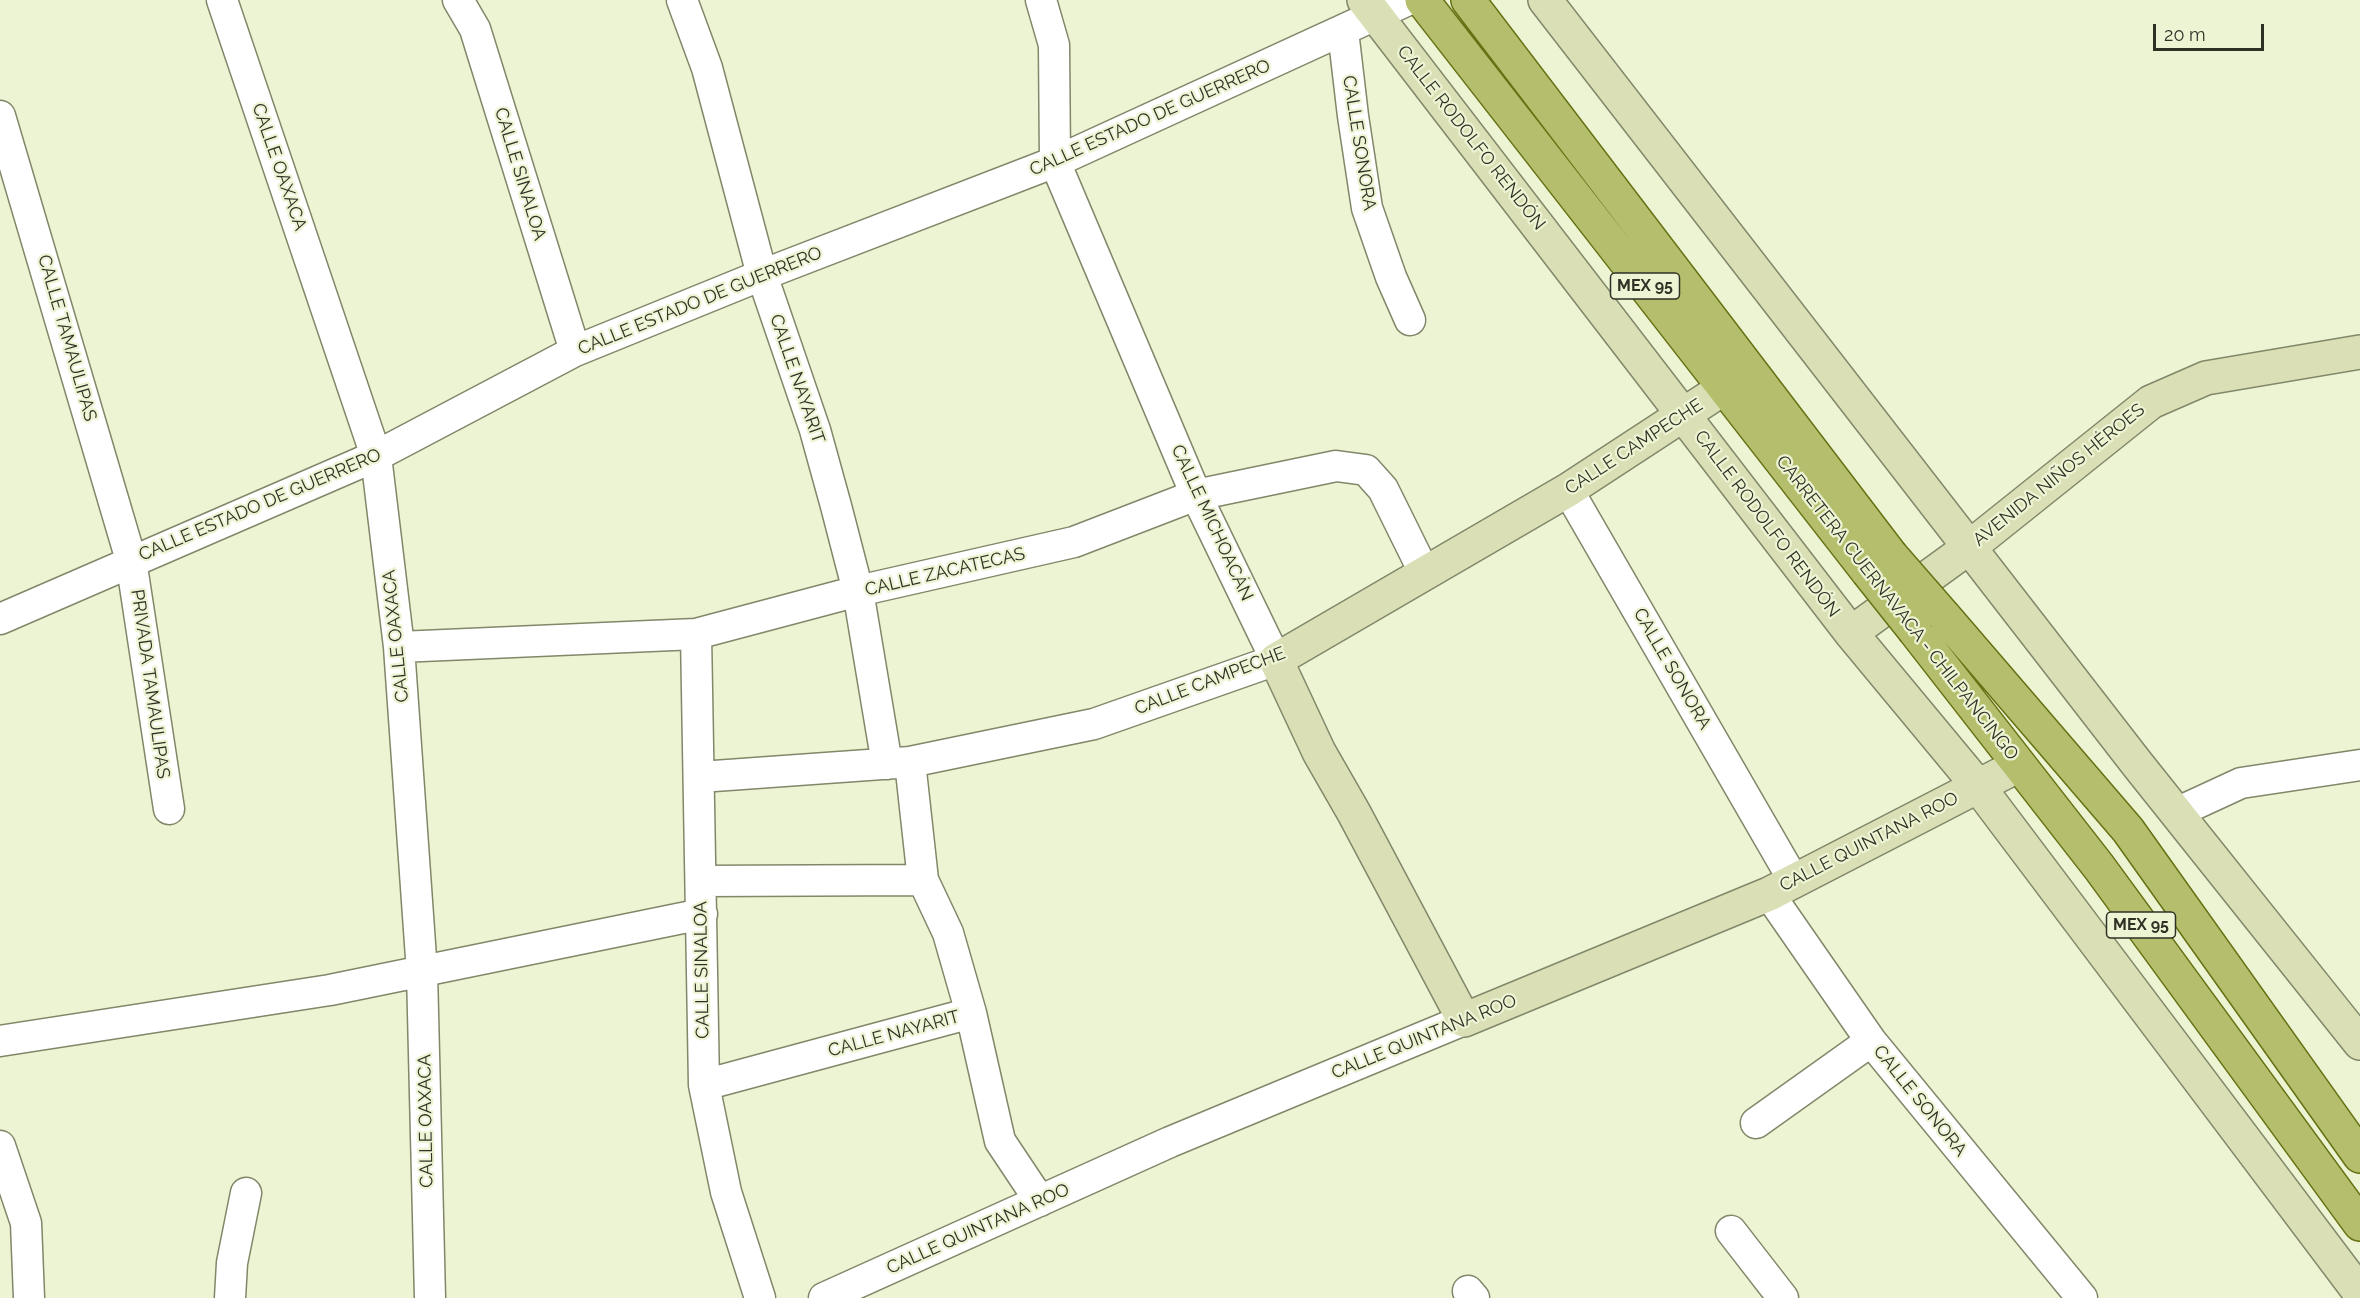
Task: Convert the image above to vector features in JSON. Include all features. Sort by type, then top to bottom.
[{"type":"main road","name":"CARRETERA CUERNAVACA - CHILPANCINGO","points":[[1422,0],[1725,388],[1879,563],[1944,616],[2128,830],[2360,1156]]},
{"type":"main road","name":"CARRETERA CUERNAVACA - CHILPANCINGO","points":[[1468,0],[1879,563],[1915,631],[2099,867],[2360,1224]]},
{"type":"street","name":"CALLE OAXACA","points":[[222,0],[376,456],[399,647],[422,972],[430,1298]]},
{"type":"street","name":"CALLE SINALOA","points":[[458,0],[475,29],[575,351]]},
{"type":"street","name":"CALLE NAYARIT","points":[[682,0],[707,68],[762,275],[815,430],[858,591],[923,880],[948,933],[971,1013],[704,1085]]},
{"type":"street","name":"CALLE MICHOACÁN","points":[[1041,0],[1054,45],[1055,162],[1196,495],[1318,753],[1354,813],[1464,1020]]},
{"type":"street","name":"CALLE ESTADO DE GUERRERO","points":[[0,619],[131,560],[376,456],[575,351],[762,275],[1055,162],[1343,31],[1370,8],[1408,0]]},
{"type":"street","points":[[1545,0],[2176,813],[2360,1043]]},
{"type":"street","name":"CALLE RODOLFO RENDÓN","points":[[1370,8],[1851,633],[1978,786],[2360,1293]]},
{"type":"street","name":"CALLE SONORA","points":[[1343,31],[1367,208],[1410,320]]},
{"type":"street","name":"CALLE TAMAULIPAS","points":[[0,116],[63,323],[131,560]]},
{"type":"street","name":"AVENIDA NIÑOS HÉROES","points":[[1851,633],[1971,546],[2151,402],[2206,378],[2360,352]]},
{"type":"street","name":"CALLE CAMPECHE","points":[[700,777],[898,763],[1094,724],[1276,660],[1568,490],[1725,388]]},
{"type":"street","name":"CALLE ZACATECAS","points":[[399,647],[696,634],[858,591],[1074,542],[1196,495],[1336,466],[1366,470],[1383,489],[1424,572]]},
{"type":"street","name":"CALLE SONORA","points":[[1568,490],[1782,887],[1871,1041],[2082,1298]]},
{"type":"street","name":"PRIVADA TAMAULIPAS","points":[[131,560],[168,809]]},
{"type":"street","name":"CALLE SINALOA","points":[[696,634],[704,1085],[726,1192],[760,1298]]},
{"type":"street","name":"CALLE QUINTANA ROO","points":[[824,1298],[1170,1142],[1782,887],[2019,765]]},
{"type":"street","points":[[2176,813],[2241,783],[2360,765]]},
{"type":"street","points":[[701,881],[923,880]]},
{"type":"street","points":[[0,1041],[330,990],[702,914]]},
{"type":"street","points":[[971,1013],[1000,1141],[1040,1201]]},
{"type":"street","points":[[1756,1123],[1871,1041]]},
{"type":"street","points":[[0,1146],[26,1223],[29,1298]]},
{"type":"street","points":[[231,1298],[232,1263],[246,1193]]},
{"type":"street","points":[[1731,1231],[1783,1298]]}]
